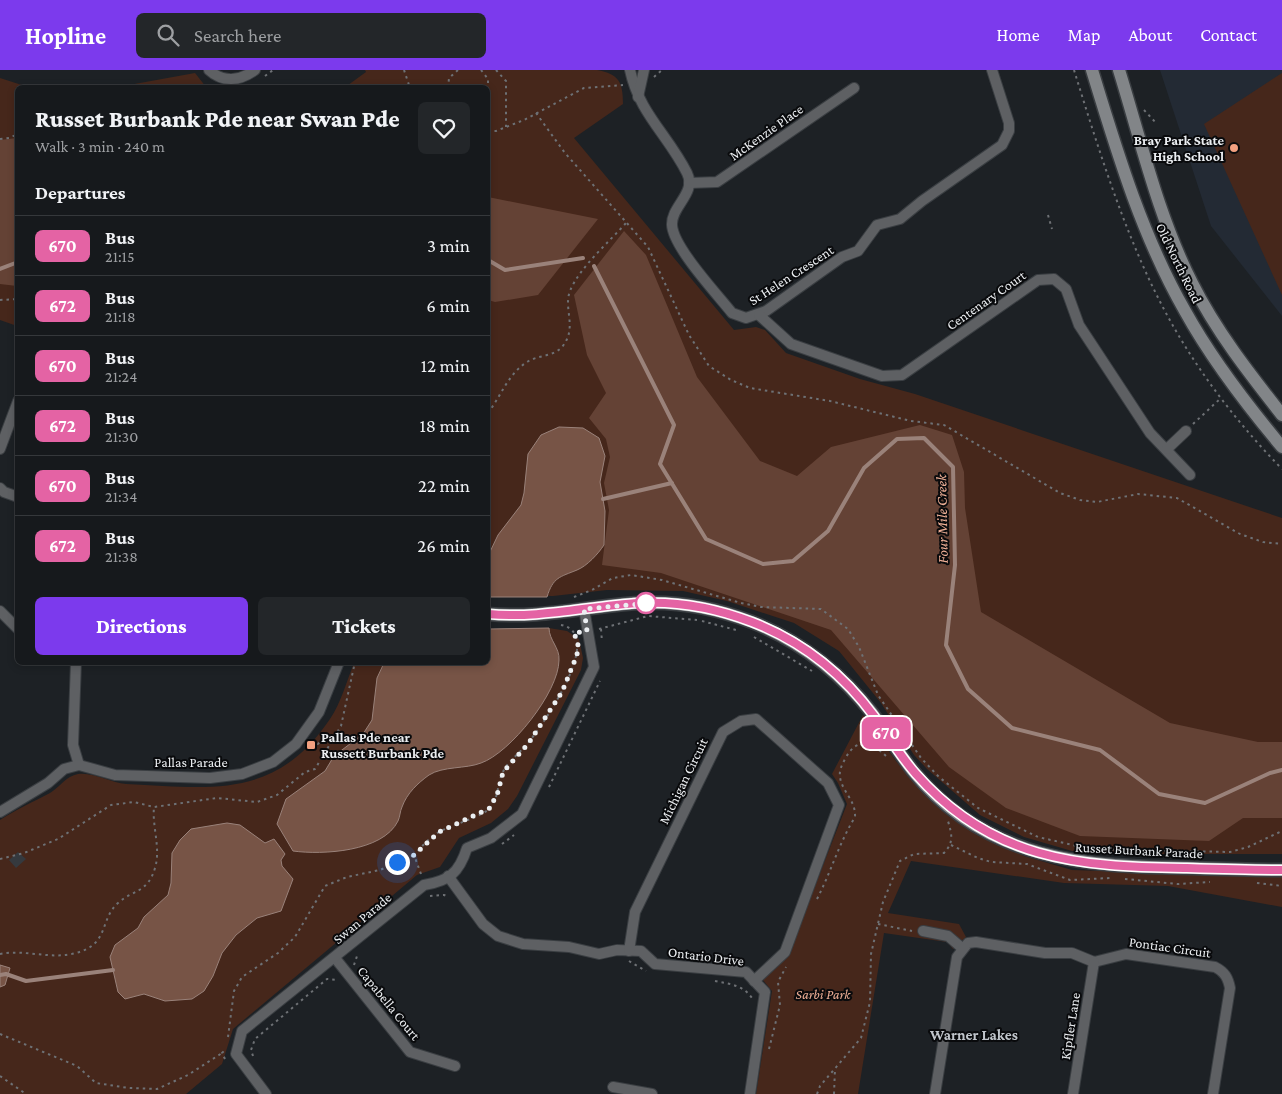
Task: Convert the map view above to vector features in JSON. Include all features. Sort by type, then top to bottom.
[{"type":"street","points":[[209,70],[216,77],[238,79],[254,70]]},
{"type":"street","points":[[630,70],[637,84],[638,96],[688,174],[689,183]]},
{"type":"street","points":[[637,84],[644,70]]},
{"type":"street","name":"St Helen Crescent","points":[[689,183],[684,198],[674,212],[672,223],[676,241],[732,312],[746,318],[759,315],[842,257],[858,251],[877,225],[900,219],[1002,144],[1009,131],[1009,123],[992,70]]},
{"type":"street","name":"Old North Road","points":[[1092,70],[1144,225],[1180,302],[1227,378],[1282,447]]},
{"type":"street","name":"Old North Road","points":[[1119,70],[1166,226],[1192,284],[1237,358],[1282,415]]},
{"type":"street","name":"McKenzie Place","points":[[689,183],[717,182],[854,88]]},
{"type":"street","name":"Centenary Court","points":[[759,315],[778,330],[791,344],[882,376],[902,375],[1038,280],[1054,279],[1066,289],[1079,325],[1150,433],[1190,474]]},
{"type":"street","name":"Centenary Court","points":[[770,308],[778,330]]},
{"type":"street","points":[[0,449],[15,408]]},
{"type":"street","points":[[1167,449],[1186,430]]},
{"type":"street","points":[[0,488],[4,492],[15,496]]},
{"type":"street","name":"Russet Burbank Parade","points":[[490,614],[552,618],[584,609],[638,603],[692,606],[722,612],[777,633],[806,650],[847,684],[874,715],[915,773],[946,804],[974,825],[1037,853],[1066,860],[1102,865],[1282,870]]},
{"type":"street","name":"Swan Parade","points":[[266,1094],[236,1054],[242,1031],[336,958],[424,885],[440,882],[461,866],[467,848],[491,838],[522,814],[594,667],[584,609]]},
{"type":"street","points":[[0,611],[15,626]]},
{"type":"street","points":[[0,812],[48,783],[64,769],[79,765],[73,745],[76,665]]},
{"type":"street","name":"Pallas Parade","points":[[79,765],[115,775],[210,778],[242,774],[273,762],[296,744],[319,712],[338,665]]},
{"type":"street","name":"Michigan Circuit","points":[[628,955],[635,912],[723,732],[741,721],[756,719],[828,783],[839,805],[785,952],[754,981]]},
{"type":"street","points":[[448,876],[484,924],[498,936],[523,944],[569,947],[599,954],[617,950],[628,955]]},
{"type":"street","points":[[923,931],[948,936],[962,948]]},
{"type":"street","points":[[935,1094],[957,958],[962,948],[968,943],[976,942],[1045,953],[1072,953],[1094,962]]},
{"type":"street","name":"Ontario Drive","points":[[628,955],[641,952],[655,964],[746,972],[765,992],[750,1094]]},
{"type":"street","name":"Pontiac Circuit","points":[[1094,962],[1119,954],[1153,956],[1215,967],[1226,975],[1230,988],[1213,1094]]},
{"type":"street","name":"Capabella Court","points":[[336,958],[410,1052],[455,1066]]},
{"type":"street","name":"Kipfler Lane","points":[[1073,1094],[1094,962]]},
{"type":"street","points":[[613,1088],[652,1094]]},
{"type":"path","points":[[404,70],[409,85]]},
{"type":"path","points":[[448,85],[448,78],[458,70]]},
{"type":"path","points":[[481,70],[488,79],[488,85]]},
{"type":"path","points":[[496,70],[506,81],[506,127]]},
{"type":"path","points":[[490,131],[506,127],[584,88],[646,84],[662,70]]},
{"type":"path","points":[[0,138],[9,138],[15,135]]},
{"type":"path","points":[[1048,215],[1052,229]]},
{"type":"path","points":[[490,409],[515,371],[529,360],[547,356],[561,348],[570,333],[569,293],[587,266],[626,223]]},
{"type":"path","points":[[0,300],[15,299]]},
{"type":"path","points":[[1186,430],[1221,398]]},
{"type":"path","points":[[569,599],[592,590],[613,578],[631,575],[662,580],[740,603],[761,607],[821,609],[848,629],[859,646],[878,695],[921,758],[933,771],[978,808],[1038,837],[1090,849],[1230,852],[1248,847],[1282,831]]},
{"type":"path","points":[[574,633],[648,616],[699,620],[737,630]]},
{"type":"path","points":[[228,1038],[234,991],[242,976],[278,953],[295,937],[325,886],[347,877],[380,870],[414,855],[439,832],[490,808],[498,792],[503,772],[528,744],[562,692],[577,655],[578,644],[574,633],[567,626],[552,618]]},
{"type":"path","points":[[746,633],[815,673]]},
{"type":"path","points":[[859,714],[875,748]]},
{"type":"path","points":[[303,735],[318,744],[325,736],[332,738]]},
{"type":"path","points":[[814,904],[828,877],[842,839],[855,817],[853,801],[840,780],[841,766],[851,748],[856,744],[862,743],[881,751],[889,760]]},
{"type":"path","points":[[0,859],[24,853],[58,839],[111,805],[134,802],[154,807],[153,819],[157,859],[153,873],[137,893],[123,899],[115,906],[105,929],[92,947],[75,954],[58,956],[0,954]]},
{"type":"path","points":[[817,1094],[820,1086],[861,1038],[870,1002],[871,954],[883,902],[900,861],[914,854],[944,853],[951,845],[952,836],[947,820]]},
{"type":"path","points":[[414,855],[428,884]]},
{"type":"path","points":[[428,896],[444,895],[455,900]]},
{"type":"path","points":[[878,924],[923,931]]},
{"type":"path","points":[[244,1067],[254,1061],[251,1050],[255,1039],[326,979],[338,980],[354,965],[359,952]]},
{"type":"path","points":[[628,955],[650,972]]},
{"type":"path","points":[[767,1054],[780,1006],[778,982],[780,975],[788,964]]},
{"type":"path","points":[[708,980],[736,985],[746,990],[754,1002]]},
{"type":"path","points":[[0,1034],[77,1066],[96,1083],[129,1088],[157,1089],[188,1075],[222,1053],[227,1047]]},
{"type":"path","points":[[222,1053],[226,1059]]},
{"type":"path","points":[[834,1094],[835,1067]]},
{"type":"path","points":[[0,1076],[26,1094]]},
{"type":"shaded area","name":"Bray Park State High School","points":[[1160,70],[1282,70],[1282,316],[1211,226]]},
{"type":"shaded area","points":[[15,138],[15,286],[0,284],[0,140]]},
{"type":"shaded area","points":[[490,197],[598,219],[538,295],[495,302],[490,301]]},
{"type":"shaded area","points":[[624,231],[646,255],[697,377],[760,461],[797,476],[831,447],[920,425],[952,435],[964,472],[965,508],[981,612],[1170,723],[1258,742],[1282,742],[1282,818],[1243,818],[1209,841],[1080,836],[1006,808],[949,767],[831,630],[661,573],[602,565],[609,510],[604,483],[610,457],[606,439],[589,418],[606,393],[587,355],[574,295]]},
{"type":"shaded area","points":[[559,427],[583,428],[599,438],[605,456],[600,482],[605,511],[604,545],[585,566],[558,579],[552,585],[547,597],[490,597],[490,552],[498,535],[521,505],[528,454],[541,435]]},
{"type":"shaded area","points":[[549,628],[559,656],[557,673],[551,688],[531,720],[493,757],[481,763],[441,770],[429,775],[410,793],[404,802],[398,821],[390,831],[379,839],[351,849],[320,852],[293,851],[277,824],[286,799],[325,771],[334,756],[363,734],[372,720],[377,678],[383,665],[490,665],[490,629]]},
{"type":"shaded area","points":[[227,823],[240,825],[265,843],[274,839],[285,854],[281,860],[282,866],[293,879],[281,911],[257,918],[236,935],[222,953],[213,976],[204,991],[192,999],[165,1001],[144,994],[125,999],[118,992],[110,957],[115,945],[138,928],[144,917],[168,895],[171,883],[172,853],[180,840],[191,829]]},
{"type":"shaded area","points":[[0,965],[10,968],[5,985],[0,987]]},
{"type":"green space","points":[[365,70],[597,70],[610,74],[621,85],[623,104],[574,138],[734,330],[756,327],[765,330],[786,353],[860,379],[915,394],[1282,518],[1282,854],[1120,854],[1072,851],[1024,837],[980,815],[927,769],[914,755],[881,703],[839,651],[794,623],[727,601],[683,591],[607,590],[553,596],[490,595],[490,85],[348,85],[366,72]]},
{"type":"green space","points":[[195,73],[204,85],[129,85]]},
{"type":"green space","points":[[1282,73],[1282,295],[1204,124]]},
{"type":"green space","points":[[0,78],[22,85],[15,85],[15,325],[0,320]]},
{"type":"green space","points":[[549,628],[567,631],[579,639],[583,658],[581,670],[517,796],[508,809],[491,823],[459,838],[440,867],[417,875],[233,1029],[222,1064],[186,1094],[0,1094],[0,820],[54,791],[67,779],[78,774],[126,784],[187,787],[214,787],[240,783],[264,776],[287,764],[309,745],[330,719],[341,699],[353,665],[490,665],[490,629]]},
{"type":"green space","name":"Sarbi Park","points":[[863,715],[896,761],[924,793],[971,830],[1024,856],[1072,870],[1282,877],[1282,907],[1168,886],[1064,883],[911,861],[888,913],[959,924],[966,937],[953,949],[947,942],[884,933],[858,1094],[756,1094],[772,991],[763,980],[788,955],[847,804],[832,774]]},
{"type":"building","points":[[18,852],[26,859],[16,868],[9,860]]},
{"type":"waterway","name":"Four Mile Creek","points":[[490,261],[505,270],[583,258]]},
{"type":"waterway","name":"Four Mile Creek","points":[[0,269],[15,263]]},
{"type":"waterway","name":"Four Mile Creek","points":[[594,266],[674,425],[660,464],[706,539],[763,564],[793,561],[828,531],[864,468],[897,439],[924,438],[953,467],[955,565],[946,645],[968,689],[1012,728],[1100,750],[1159,794],[1205,803],[1270,773],[1282,770]]},
{"type":"waterway","points":[[603,499],[672,483]]},
{"type":"waterway","points":[[0,975],[6,974],[26,981],[113,970]]},
{"type":"bus line","name":"670","points":[[490,614],[554,613],[638,603],[692,606],[722,612],[777,633],[828,666],[865,705],[900,754],[928,787],[946,804],[974,825],[1005,841],[1037,853],[1066,860],[1102,865],[1143,868],[1282,870]]},
{"type":"place","name":"Bray Park State High School","points":[[1234,148]]},
{"type":"place","name":"Pallas Pde near Russett Burbank Pde","points":[[311,745]]},
{"type":"district","name":"Warner Lakes","points":[[974,1035]]},
{"type":"route","points":[[397,862],[414,855],[439,832],[490,808],[498,792],[503,772],[528,744],[562,692],[577,655],[578,644],[574,633],[587,631],[584,609],[651,603],[646,603]]}]
